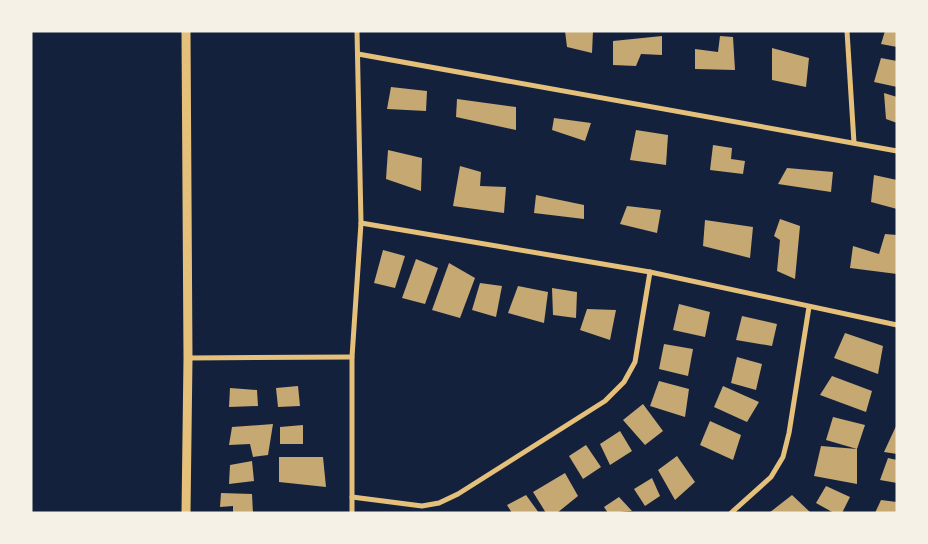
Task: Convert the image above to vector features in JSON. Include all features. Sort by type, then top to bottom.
[{"type":"street","points":[[186,31],[188,358],[186,513]]},
{"type":"street","points":[[352,513],[352,357],[360,222],[357,31]]},
{"type":"street","points":[[847,31],[854,143]]},
{"type":"street","points":[[358,54],[897,151]]},
{"type":"street","points":[[360,222],[650,272],[897,325]]},
{"type":"street","points":[[352,497],[422,506],[439,503],[458,494],[605,401],[624,382],[635,362],[650,272]]},
{"type":"street","points":[[731,513],[771,477],[783,457],[789,432],[809,307]]},
{"type":"street","points":[[188,358],[352,357]]},
{"type":"building","points":[[565,31],[593,31],[592,53],[567,47]]},
{"type":"building","points":[[885,31],[897,31],[897,47],[881,44]]},
{"type":"building","points":[[662,36],[662,55],[641,54],[636,66],[613,65],[613,41]]},
{"type":"building","points":[[720,36],[733,37],[735,70],[695,69],[695,49],[718,52]]},
{"type":"building","points":[[772,48],[809,58],[806,87],[772,80]]},
{"type":"building","points":[[881,58],[897,61],[897,87],[874,82]]},
{"type":"building","points":[[391,87],[427,91],[426,111],[387,109]]},
{"type":"building","points":[[884,93],[897,97],[897,123],[886,119]]},
{"type":"building","points":[[457,99],[516,107],[516,130],[456,117]]},
{"type":"building","points":[[554,118],[591,123],[585,141],[552,130]]},
{"type":"building","points":[[636,130],[668,135],[666,165],[630,160]]},
{"type":"building","points":[[713,145],[732,148],[731,159],[745,161],[743,174],[710,170]]},
{"type":"building","points":[[388,150],[422,158],[421,191],[386,179]]},
{"type":"building","points":[[460,166],[481,172],[480,186],[506,187],[504,213],[453,206]]},
{"type":"building","points":[[787,168],[833,172],[831,192],[778,184]]},
{"type":"building","points":[[874,175],[897,180],[897,209],[871,202]]},
{"type":"building","points":[[536,195],[584,205],[584,219],[534,213]]},
{"type":"building","points":[[627,206],[661,210],[657,233],[620,224]]},
{"type":"building","points":[[780,219],[800,226],[795,279],[777,271],[780,240],[774,236]]},
{"type":"building","points":[[705,220],[753,227],[750,258],[703,246]]},
{"type":"building","points":[[885,234],[897,235],[897,274],[850,268],[853,246],[879,254]]},
{"type":"building","points":[[383,250],[405,256],[395,288],[374,283]]},
{"type":"building","points":[[416,259],[438,268],[425,304],[402,298]]},
{"type":"building","points":[[449,263],[475,278],[460,318],[432,310]]},
{"type":"building","points":[[480,283],[502,286],[496,317],[472,310]]},
{"type":"building","points":[[518,286],[548,292],[544,323],[508,313]]},
{"type":"building","points":[[552,288],[577,292],[576,318],[553,315]]},
{"type":"building","points":[[679,304],[710,312],[705,337],[673,330]]},
{"type":"building","points":[[587,309],[616,310],[610,340],[580,330]]},
{"type":"building","points":[[742,316],[777,324],[772,346],[736,340]]},
{"type":"building","points":[[845,333],[883,346],[878,374],[834,358]]},
{"type":"building","points":[[664,344],[693,349],[688,376],[659,369]]},
{"type":"building","points":[[737,357],[762,364],[756,390],[731,383]]},
{"type":"building","points":[[832,376],[872,391],[866,412],[820,395]]},
{"type":"building","points":[[659,381],[689,389],[685,417],[650,406]]},
{"type":"building","points":[[298,386],[300,406],[278,407],[276,388]]},
{"type":"building","points":[[723,386],[759,402],[747,422],[714,407]]},
{"type":"building","points":[[230,388],[257,390],[258,406],[229,407]]},
{"type":"building","points":[[643,404],[663,431],[645,445],[623,420]]},
{"type":"building","points":[[833,417],[865,425],[857,449],[826,440]]},
{"type":"building","points":[[710,421],[741,435],[733,460],[700,445]]},
{"type":"building","points":[[273,424],[268,455],[253,457],[250,444],[229,445],[232,427]]},
{"type":"building","points":[[897,424],[897,454],[884,452]]},
{"type":"building","points":[[303,425],[303,444],[280,444],[280,427]]},
{"type":"building","points":[[620,431],[632,451],[610,465],[600,444]]},
{"type":"building","points":[[586,445],[601,467],[583,479],[569,456]]},
{"type":"building","points":[[821,446],[857,449],[857,484],[814,476]]},
{"type":"building","points":[[677,456],[695,482],[675,500],[658,470]]},
{"type":"building","points":[[279,457],[323,457],[326,487],[279,482]]},
{"type":"building","points":[[888,458],[897,460],[897,483],[880,480]]},
{"type":"building","points":[[252,461],[254,481],[229,484],[230,465]]},
{"type":"building","points":[[565,473],[578,496],[557,513],[546,513],[533,492]]},
{"type":"building","points":[[652,478],[660,496],[645,506],[634,489]]},
{"type":"building","points":[[826,486],[850,497],[842,513],[834,513],[816,503]]},
{"type":"building","points":[[221,493],[252,494],[253,513],[233,513],[233,506],[220,507]]},
{"type":"building","points":[[526,495],[539,513],[512,513],[507,505]]},
{"type":"building","points":[[792,495],[811,513],[769,513]]},
{"type":"building","points":[[619,497],[632,511],[608,513],[604,507]]},
{"type":"building","points":[[881,500],[897,502],[897,513],[875,513]]}]
